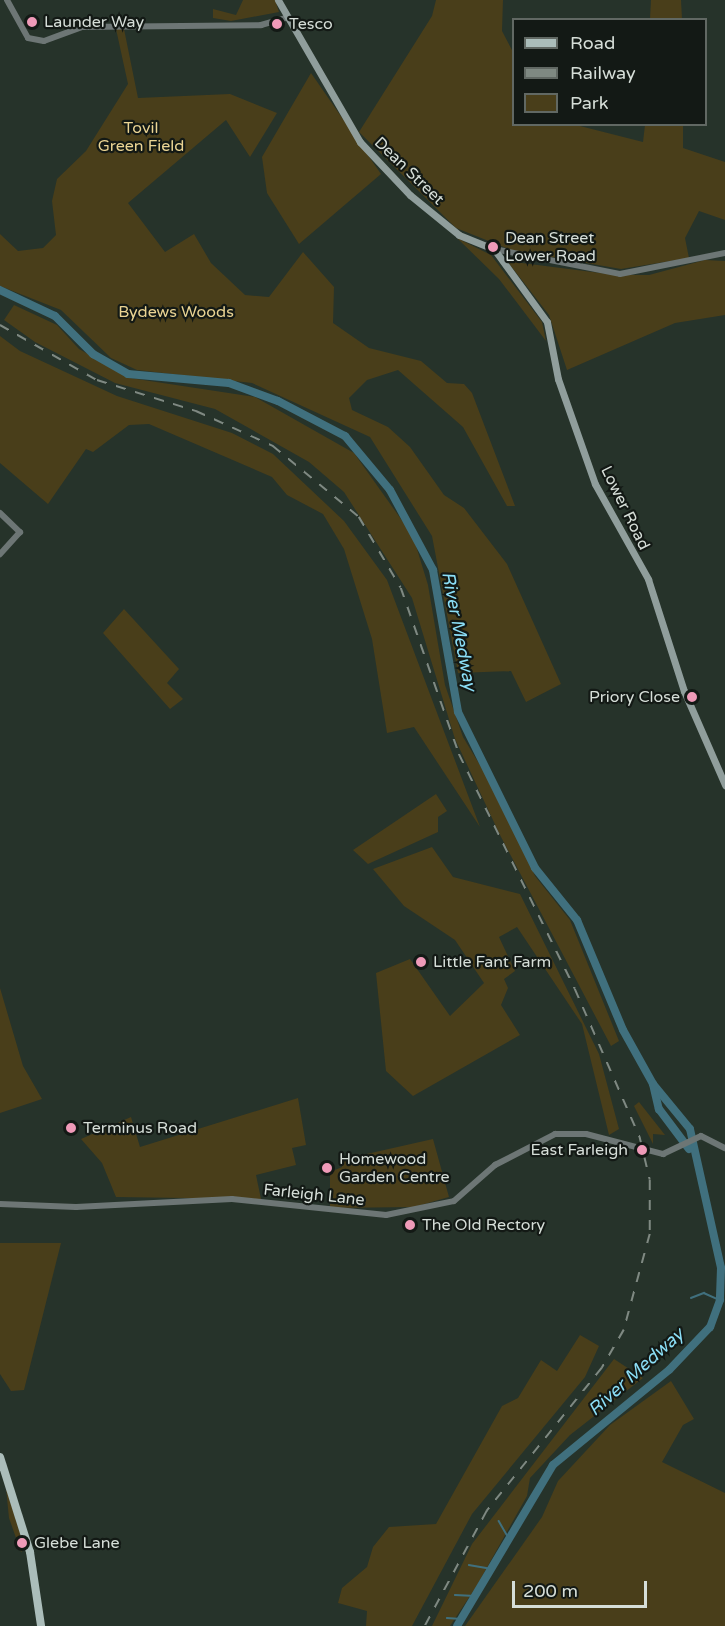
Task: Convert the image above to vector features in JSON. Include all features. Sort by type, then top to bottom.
[{"type":"main road","name":"Dean Street","points":[[278,0],[298,42],[360,142],[398,183],[459,235],[494,249]]},
{"type":"main road","name":"Lower Road","points":[[494,249],[547,322],[558,379],[595,484],[648,579],[684,691],[725,785]]},
{"type":"main road","points":[[0,1457],[28,1543],[41,1626]]},
{"type":"street","points":[[8,2],[28,38],[44,41],[82,27],[117,25],[261,26],[286,18]]},
{"type":"street","name":"Dean Street","points":[[494,249],[620,274],[725,253]]},
{"type":"street","points":[[0,513],[20,532],[0,554]]},
{"type":"street","name":"Farleigh Lane","points":[[0,1204],[76,1207],[232,1199],[386,1215],[454,1201],[495,1165],[555,1134],[586,1134],[663,1155],[704,1136],[725,1148]]},
{"type":"green space","points":[[243,0],[275,0],[279,12],[231,21],[213,18],[213,9],[236,15]]},
{"type":"green space","points":[[436,0],[503,0],[502,31],[512,50],[512,126],[580,126],[643,142],[645,126],[683,126],[683,148],[725,162],[725,220],[699,211],[685,238],[689,258],[621,269],[511,250],[456,228],[359,132],[432,16]]},
{"type":"green space","points":[[651,0],[681,0],[682,18],[650,18]]},
{"type":"green space","name":"Bydews Woods","points":[[116,29],[124,29],[138,98],[230,94],[277,113],[250,157],[226,120],[128,203],[165,252],[194,234],[211,263],[245,295],[269,297],[303,252],[334,287],[333,323],[369,348],[421,361],[447,383],[464,384],[472,393],[515,506],[507,506],[463,427],[398,370],[367,380],[349,398],[352,410],[388,427],[410,447],[444,495],[464,508],[507,564],[561,684],[526,702],[511,671],[458,673],[432,536],[370,437],[252,383],[137,370],[111,358],[61,310],[0,286],[0,234],[18,251],[43,248],[56,235],[52,201],[57,179],[86,151],[128,84]]},
{"type":"green space","points":[[311,73],[381,174],[299,244],[267,193],[262,157]]},
{"type":"green space","points":[[457,238],[491,255],[542,322],[546,341],[499,279]]},
{"type":"green space","points":[[705,260],[725,261],[725,315],[675,323],[567,370],[549,315],[507,261],[616,275],[649,275]]},
{"type":"green space","points":[[14,305],[57,325],[79,349],[130,378],[255,397],[354,453],[413,536],[428,585],[445,685],[463,737],[507,810],[535,876],[570,920],[619,1041],[611,1046],[500,835],[455,739],[412,598],[344,492],[309,462],[215,409],[115,383],[35,342],[4,320]]},
{"type":"green space","points":[[0,336],[20,351],[117,396],[232,433],[273,454],[344,521],[387,580],[480,827],[414,727],[387,733],[372,639],[344,549],[323,514],[287,495],[272,477],[149,424],[129,425],[93,452],[86,449],[48,504],[0,463]]},
{"type":"green space","points":[[124,609],[179,669],[167,683],[183,699],[170,709],[103,633]]},
{"type":"green space","points":[[436,794],[447,811],[438,817],[438,832],[368,864],[353,850]]},
{"type":"green space","points":[[432,847],[453,877],[520,894],[599,1054],[619,1129],[609,1135],[582,1024],[517,927],[499,937],[515,971],[504,979],[508,988],[501,1005],[520,1035],[413,1096],[386,1071],[376,973],[410,959],[450,1016],[484,983],[455,940],[404,906],[373,869]]},
{"type":"green space","points":[[0,988],[23,1066],[42,1099],[0,1113]]},
{"type":"green space","points":[[298,1098],[306,1145],[292,1148],[296,1165],[256,1175],[261,1199],[116,1197],[102,1163],[81,1139],[131,1117],[140,1147]]},
{"type":"green space","points":[[639,1102],[665,1135],[653,1134],[653,1144],[634,1106]]},
{"type":"green space","points":[[433,1139],[449,1197],[414,1207],[330,1208],[330,1172],[342,1167],[340,1160]]},
{"type":"green space","points":[[0,1243],[61,1243],[24,1390],[11,1391],[0,1374]]},
{"type":"green space","points":[[580,1335],[599,1346],[585,1377],[472,1514],[412,1626],[366,1626],[367,1611],[338,1603],[342,1588],[367,1567],[373,1547],[389,1527],[436,1524],[502,1406],[518,1398],[541,1360],[557,1371]]},
{"type":"green space","points":[[614,1359],[643,1378],[570,1435],[530,1478],[527,1496],[476,1587],[450,1626],[432,1626],[472,1544]]},
{"type":"green space","points":[[671,1381],[694,1419],[683,1425],[662,1462],[725,1493],[725,1626],[465,1626],[542,1517],[558,1481],[610,1425]]},
{"type":"green space","points":[[6,1488],[25,1549],[21,1552],[9,1518]]},
{"type":"waterway","name":"River Medway","points":[[0,290],[55,316],[93,354],[128,374],[229,383],[278,401],[345,436],[390,490],[433,570],[458,712],[535,868],[577,920],[623,1030],[653,1084],[690,1129],[721,1268],[720,1300],[710,1327],[669,1370],[553,1465],[457,1626]]},
{"type":"waterway","name":"River Medway","points":[[653,1084],[659,1109],[689,1149]]},
{"type":"waterway","points":[[691,1298],[704,1293],[720,1300]]},
{"type":"waterway","points":[[499,1521],[510,1540]]},
{"type":"waterway","points":[[469,1565],[492,1569]]},
{"type":"waterway","points":[[455,1595],[475,1596]]},
{"type":"waterway","points":[[447,1618],[461,1619]]},
{"type":"railway","points":[[0,325],[97,380],[196,411],[273,446],[359,517],[401,588],[459,754],[575,989],[640,1138],[650,1180],[650,1234],[624,1330],[602,1368],[487,1511],[425,1626]]},
{"type":"place","name":"Launder Way","points":[[32,22]]},
{"type":"place","name":"Tesco","points":[[277,24]]},
{"type":"place","name":"Dean Street Lower Road","points":[[493,247]]},
{"type":"place","name":"Priory Close","points":[[692,697]]},
{"type":"place","name":"Little Fant Farm","points":[[421,962]]},
{"type":"place","name":"Terminus Road","points":[[71,1128]]},
{"type":"place","name":"East Farleigh","points":[[642,1150]]},
{"type":"place","name":"Homewood Garden Centre","points":[[327,1168]]},
{"type":"place","name":"The Old Rectory","points":[[410,1225]]},
{"type":"place","name":"Glebe Lane","points":[[22,1543]]},
{"type":"park label","name":"Tovil Green Field","points":[[141,137]]}]
